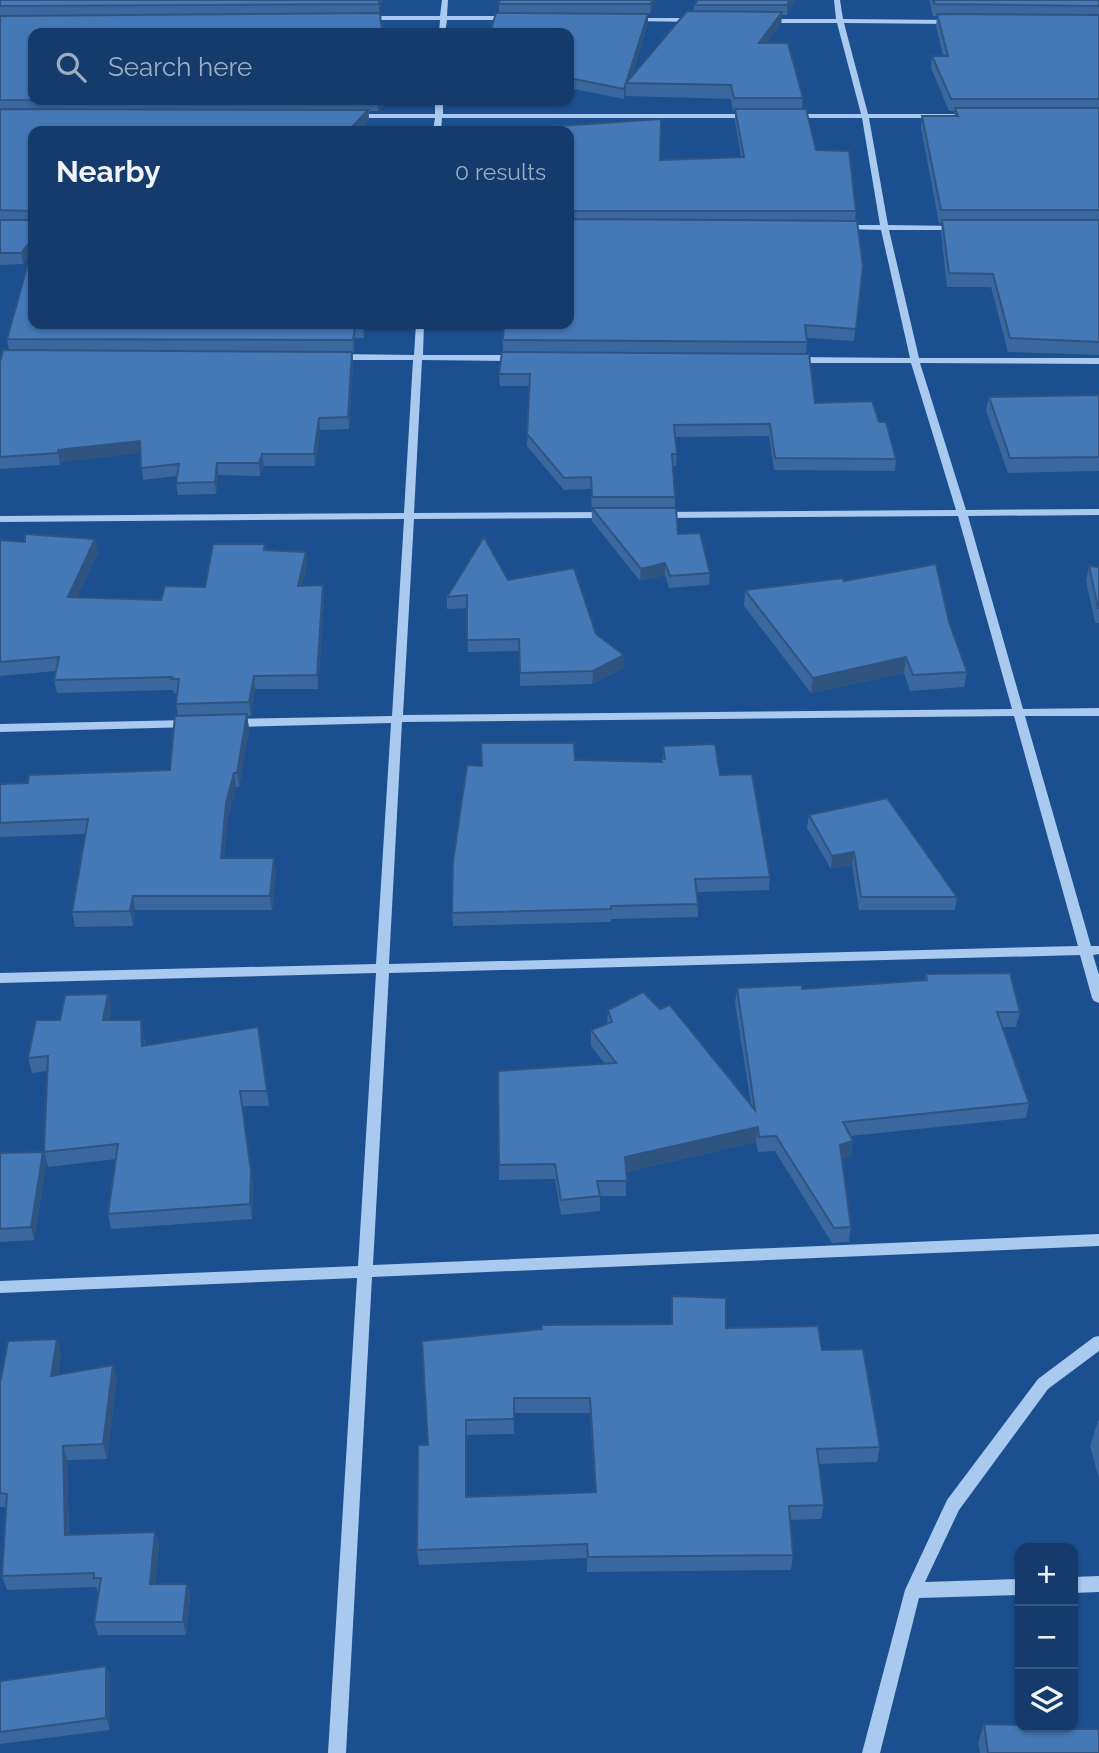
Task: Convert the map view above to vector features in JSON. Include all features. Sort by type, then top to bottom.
[{"type":"street","points":[[442,28],[445,0]]},
{"type":"street","points":[[837,0],[839,22],[865,116],[884,228],[915,360],[1092,950],[1099,998]]},
{"type":"street","points":[[360,18],[525,19]]},
{"type":"street","points":[[621,19],[703,20]]},
{"type":"street","points":[[757,21],[962,22]]},
{"type":"street","points":[[438,126],[439,105]]},
{"type":"street","points":[[343,116],[755,116]]},
{"type":"street","points":[[783,116],[975,116]]},
{"type":"street","points":[[829,227],[965,228]]},
{"type":"street","points":[[337,1753],[420,329]]},
{"type":"street","points":[[320,357],[528,358]]},
{"type":"street","points":[[777,360],[1099,360]]},
{"type":"street","points":[[644,515],[1099,512]]},
{"type":"street","points":[[0,519],[616,515]]},
{"type":"street","points":[[219,723],[1099,712]]},
{"type":"street","points":[[0,729],[205,723]]},
{"type":"street","points":[[0,978],[1092,950]]},
{"type":"street","points":[[0,1287],[1099,1240]]},
{"type":"street","points":[[871,1753],[913,1590],[953,1505],[1043,1384],[1099,1342]]},
{"type":"street","points":[[1078,1585],[1099,1584]]},
{"type":"street","points":[[913,1590],[1015,1587]]},
{"type":"building","points":[[0,0],[379,0],[379,4],[0,6]]},
{"type":"building","points":[[500,0],[652,0],[651,4],[499,4]]},
{"type":"building","points":[[698,0],[790,0],[787,5],[694,5]]},
{"type":"building","points":[[933,0],[1099,0],[1099,6],[935,4]]},
{"type":"building","points":[[687,11],[782,12],[759,43],[788,43],[803,98],[734,98],[731,85],[626,83]]},
{"type":"building","points":[[380,13],[382,28],[28,28],[28,100],[0,100],[0,16]]},
{"type":"building","points":[[496,13],[648,14],[624,89],[574,79],[574,28],[492,28]]},
{"type":"building","points":[[937,14],[1099,15],[1099,99],[951,99],[932,56],[948,56]]},
{"type":"building","points":[[955,108],[1099,108],[1099,210],[941,210],[922,116],[958,116]]},
{"type":"building","points":[[0,109],[368,110],[353,126],[28,126],[28,211],[0,210]]},
{"type":"building","points":[[735,109],[806,109],[816,150],[849,151],[856,211],[574,211],[574,126],[558,126],[661,119],[660,160],[744,157]]},
{"type":"building","points":[[574,219],[857,221],[863,266],[856,329],[805,325],[807,342],[503,340],[504,329],[574,329]]},
{"type":"building","points":[[0,220],[28,220],[28,245],[21,253],[0,253]]},
{"type":"building","points":[[942,220],[1099,220],[1099,342],[1010,338],[993,274],[949,273]]},
{"type":"building","points":[[28,264],[28,329],[355,329],[353,340],[7,339]]},
{"type":"building","points":[[3,350],[352,352],[348,417],[319,418],[314,454],[262,454],[259,463],[217,463],[215,482],[176,483],[179,464],[141,468],[140,441],[58,450],[58,453],[0,457],[0,362]]},
{"type":"building","points":[[502,352],[809,354],[815,403],[872,401],[879,422],[886,422],[896,459],[775,458],[770,424],[674,425],[677,454],[672,454],[675,497],[592,497],[591,477],[564,478],[527,434],[530,374],[499,374]]},
{"type":"building","points":[[1099,395],[1099,457],[1010,458],[989,397]]},
{"type":"building","points":[[592,508],[676,508],[678,534],[700,533],[710,573],[670,576],[665,563],[641,569]]},
{"type":"building","points":[[25,534],[95,539],[68,597],[161,600],[165,586],[205,587],[213,544],[265,544],[264,550],[306,552],[298,586],[323,585],[317,675],[254,676],[249,702],[176,704],[179,679],[171,679],[172,677],[54,680],[59,657],[0,662],[0,540],[25,542]]},
{"type":"building","points":[[484,537],[508,580],[574,568],[596,634],[624,655],[593,671],[520,673],[519,639],[467,640],[467,595],[447,597]]},
{"type":"building","points":[[936,564],[949,622],[967,672],[913,675],[906,657],[813,678],[745,590],[843,578],[844,581]]},
{"type":"building","points":[[1089,566],[1099,567],[1099,608],[1098,608]]},
{"type":"building","points":[[247,714],[237,773],[234,773],[226,803],[221,858],[274,858],[270,896],[133,896],[130,911],[72,912],[88,819],[0,823],[0,784],[28,783],[29,775],[170,770],[175,716]]},
{"type":"building","points":[[481,743],[574,743],[575,760],[662,762],[661,759],[665,759],[663,746],[715,744],[720,775],[752,774],[770,877],[695,879],[698,904],[452,913],[453,861],[467,765],[482,766]]},
{"type":"building","points":[[887,798],[957,897],[861,897],[854,852],[832,856],[809,815]]},
{"type":"building","points":[[1010,973],[1020,1012],[997,1012],[1029,1103],[843,1122],[853,1141],[840,1145],[851,1227],[834,1228],[776,1136],[759,1137],[758,1127],[625,1157],[627,1181],[597,1181],[600,1196],[561,1200],[555,1164],[499,1165],[498,1071],[616,1063],[591,1030],[612,1022],[608,1010],[643,992],[660,1009],[670,1005],[755,1110],[737,988],[802,985],[802,989],[927,980],[926,974]]},
{"type":"building","points":[[108,994],[103,1020],[141,1020],[142,1046],[258,1027],[267,1091],[240,1091],[251,1171],[250,1204],[108,1214],[118,1144],[44,1152],[48,1056],[28,1058],[36,1020],[60,1020],[65,995]]},
{"type":"building","points":[[43,1152],[31,1227],[0,1229],[0,1153]]},
{"type":"building","points":[[672,1296],[726,1298],[726,1328],[818,1326],[822,1350],[863,1349],[880,1447],[817,1449],[824,1505],[789,1506],[793,1555],[588,1557],[587,1544],[417,1550],[418,1445],[428,1445],[422,1341],[542,1329],[542,1325],[672,1324]],"holes":[[[514,1398],[590,1398],[596,1492],[466,1497],[466,1420],[514,1419]]]},
{"type":"building","points":[[57,1339],[51,1376],[113,1365],[103,1444],[63,1446],[65,1535],[155,1532],[150,1584],[187,1584],[183,1622],[94,1622],[101,1578],[94,1578],[94,1573],[2,1576],[7,1494],[0,1493],[0,1380],[8,1341]]},
{"type":"building","points":[[106,1666],[106,1718],[0,1732],[0,1681]]},
{"type":"building","points":[[984,1724],[1015,1725],[1015,1732],[1078,1732],[1078,1729],[1099,1729],[1099,1753],[988,1753]]}]
